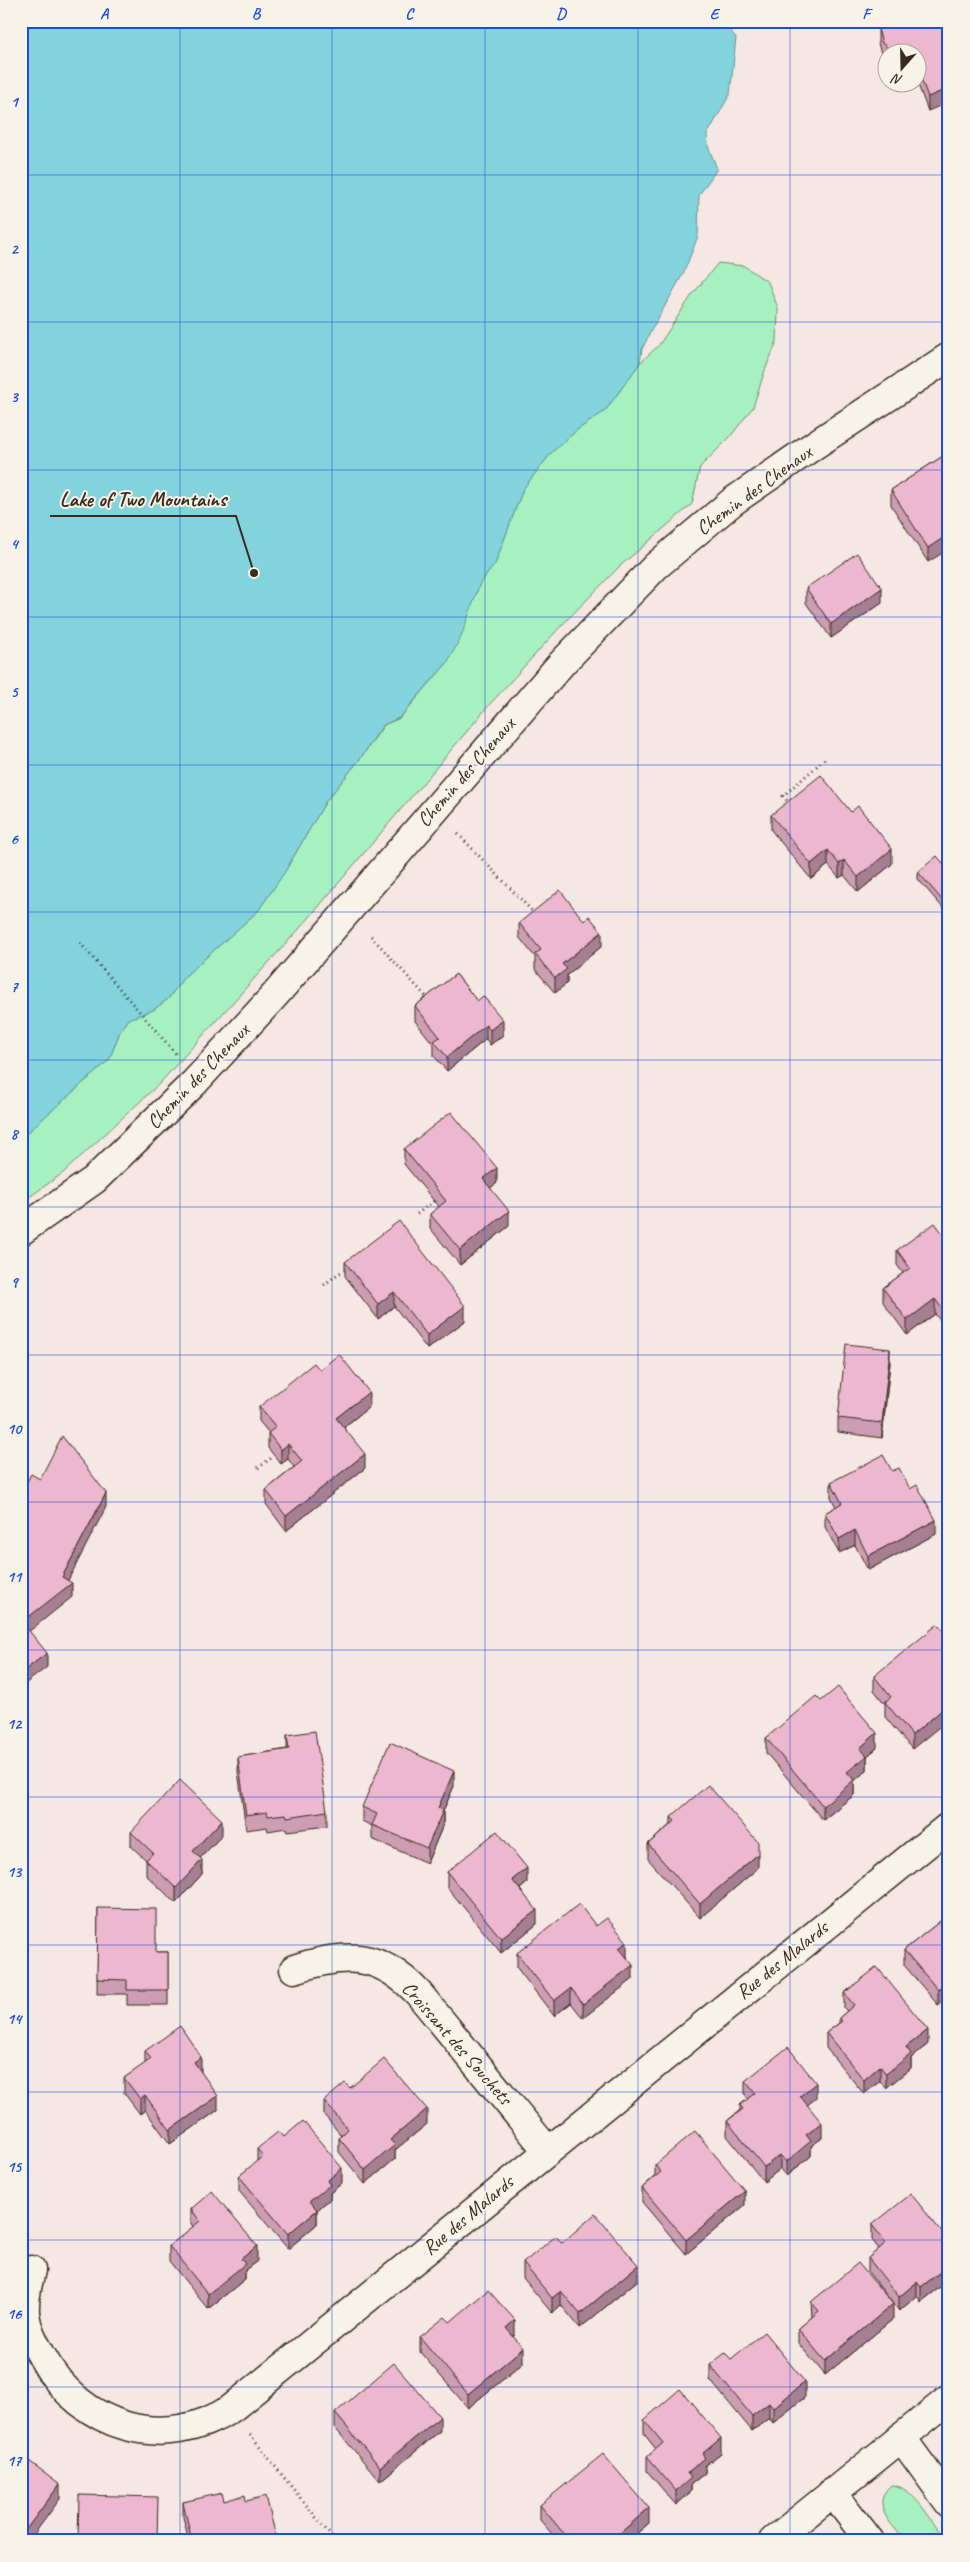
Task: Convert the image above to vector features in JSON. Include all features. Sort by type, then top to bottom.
[{"type":"street","name":"Chemin des Chenaux","points":[[21,1232],[94,1180],[144,1133],[231,1044],[561,664],[629,593],[682,544],[759,483],[949,357]]},
{"type":"street","name":"Rue des Malards","points":[[31,2270],[25,2311],[27,2324],[48,2368],[67,2392],[85,2408],[104,2419],[129,2427],[175,2430],[198,2426],[214,2420],[232,2408],[547,2150],[949,1826]]},
{"type":"street","name":"Croissant des Souchets","points":[[294,1970],[318,1961],[355,1957],[390,1968],[406,1980],[425,2002],[547,2150]]},
{"type":"street","points":[[773,2541],[949,2399]]},
{"type":"street","points":[[902,2437],[949,2503]]},
{"type":"street","points":[[832,2492],[870,2541]]},
{"type":"path","points":[[795,810],[782,796],[826,758]]},
{"type":"path","points":[[434,809],[541,920]]},
{"type":"path","points":[[348,910],[434,1006]]},
{"type":"path","points":[[80,943],[181,1060]]},
{"type":"path","points":[[417,1214],[434,1202]]},
{"type":"path","points":[[324,1285],[339,1273],[354,1270]]},
{"type":"path","points":[[258,1468],[274,1456]]},
{"type":"path","points":[[247,2431],[335,2541]]},
{"type":"green space","points":[[718,263],[744,266],[768,282],[778,308],[777,341],[753,407],[730,437],[700,467],[692,504],[619,567],[561,626],[490,704],[309,918],[159,1084],[63,1173],[21,1203],[21,1138],[109,1060],[121,1029],[128,1019],[153,1010],[168,999],[184,977],[258,911],[284,873],[326,801],[360,759],[384,725],[400,718],[447,663],[480,583],[495,564],[523,489],[552,452],[577,430],[605,411],[640,363],[659,345],[692,295]]},
{"type":"green space","points":[[891,2485],[899,2487],[913,2496],[941,2533],[942,2541],[905,2541],[889,2521],[882,2507],[885,2492]]},
{"type":"water","points":[[21,21],[723,21],[736,38],[730,94],[707,135],[708,146],[717,169],[699,195],[698,236],[684,272],[642,349],[640,363],[605,411],[577,430],[552,452],[523,489],[495,564],[480,583],[461,637],[447,663],[399,718],[383,725],[360,759],[326,801],[284,873],[258,911],[184,977],[168,999],[153,1010],[128,1019],[121,1029],[109,1060],[21,1138]]},
{"type":"building","points":[[880,21],[949,21],[949,88],[928,97],[926,92],[928,92],[928,42],[882,42],[878,29]]},
{"type":"building","points":[[949,452],[949,534],[928,548],[891,490]]},
{"type":"building","points":[[857,553],[882,588],[831,624],[806,588]]},
{"type":"building","points":[[821,775],[851,812],[858,806],[892,849],[858,877],[844,860],[839,864],[828,850],[811,864],[771,815]]},
{"type":"building","points":[[937,856],[949,870],[949,908],[918,872]]},
{"type":"building","points":[[560,890],[584,921],[589,916],[602,932],[562,964],[567,969],[555,978],[535,954],[541,950],[519,923]]},
{"type":"building","points":[[456,974],[477,1001],[483,996],[503,1020],[490,1030],[486,1025],[447,1057],[434,1041],[440,1037],[415,1006]]},
{"type":"building","points":[[451,1112],[497,1168],[483,1179],[509,1211],[460,1250],[430,1214],[446,1201],[404,1149]]},
{"type":"building","points":[[399,1221],[465,1306],[427,1335],[394,1292],[378,1304],[345,1262]]},
{"type":"building","points":[[935,1223],[949,1242],[949,1306],[943,1310],[935,1299],[907,1320],[883,1288],[910,1268],[897,1250]]},
{"type":"building","points":[[846,1344],[890,1349],[882,1423],[838,1418]]},
{"type":"building","points":[[339,1354],[369,1392],[336,1418],[365,1454],[286,1516],[266,1490],[302,1461],[288,1444],[281,1450],[268,1433],[276,1427],[259,1407],[314,1363],[320,1370]]},
{"type":"building","points":[[62,1436],[106,1493],[62,1577],[72,1583],[22,1622],[47,1653],[21,1673],[21,1494],[31,1474],[40,1479]]},
{"type":"building","points":[[883,1455],[892,1471],[899,1468],[910,1489],[917,1485],[936,1520],[868,1556],[855,1530],[839,1539],[825,1513],[842,1503],[831,1482]]},
{"type":"building","points":[[938,1624],[949,1637],[949,1704],[912,1735],[885,1702],[891,1697],[874,1676]]},
{"type":"building","points":[[838,1687],[877,1733],[860,1748],[867,1756],[847,1772],[854,1780],[823,1806],[766,1738],[816,1696],[821,1701]]},
{"type":"building","points":[[315,1731],[327,1811],[287,1817],[286,1814],[268,1816],[267,1812],[246,1815],[238,1757],[289,1749],[287,1735]]},
{"type":"building","points":[[390,1742],[454,1771],[438,1808],[443,1810],[427,1848],[372,1825],[377,1814],[362,1807]]},
{"type":"building","points":[[180,1780],[222,1820],[193,1851],[202,1860],[176,1888],[146,1860],[153,1853],[131,1832]]},
{"type":"building","points":[[708,1785],[758,1842],[758,1854],[700,1904],[648,1844],[675,1821],[671,1817]]},
{"type":"building","points":[[497,1831],[527,1868],[512,1880],[537,1910],[501,1938],[447,1872]]},
{"type":"building","points":[[579,1904],[596,1926],[607,1918],[627,1942],[619,1948],[633,1965],[583,2004],[571,1988],[554,2001],[517,1953]]},
{"type":"building","points":[[98,1908],[156,1909],[156,1952],[168,1952],[168,1990],[127,1990],[127,1980],[97,1979]]},
{"type":"building","points":[[949,1914],[949,1981],[938,1990],[904,1950]]},
{"type":"building","points":[[877,1967],[928,2030],[906,2047],[911,2054],[886,2074],[880,2066],[864,2080],[826,2033],[842,2021],[839,2018],[854,2005],[844,1993]]},
{"type":"building","points":[[180,2026],[201,2057],[194,2062],[218,2096],[170,2130],[145,2095],[140,2099],[124,2078],[151,2059],[145,2051]]},
{"type":"building","points":[[788,2047],[816,2083],[800,2096],[822,2123],[806,2135],[811,2141],[786,2162],[780,2155],[764,2167],[727,2121],[743,2109],[740,2105],[755,2093],[745,2081]]},
{"type":"building","points":[[384,2059],[427,2109],[390,2140],[395,2145],[365,2170],[339,2138],[348,2129],[324,2101],[345,2083],[350,2088]]},
{"type":"building","points":[[303,2121],[342,2168],[327,2181],[330,2185],[310,2201],[317,2210],[288,2234],[239,2176],[263,2156],[257,2149],[279,2131],[284,2137]]},
{"type":"building","points":[[695,2131],[745,2191],[686,2240],[642,2188],[661,2172],[655,2165]]},
{"type":"building","points":[[212,2191],[257,2246],[241,2259],[245,2264],[208,2294],[169,2246],[200,2221],[191,2209]]},
{"type":"building","points":[[911,2194],[949,2241],[949,2265],[921,2287],[917,2282],[899,2297],[868,2258],[886,2243],[872,2225]]},
{"type":"building","points":[[595,2214],[638,2265],[580,2314],[561,2291],[552,2298],[523,2263],[556,2236],[562,2243]]},
{"type":"building","points":[[858,2263],[893,2304],[825,2361],[798,2329],[819,2311],[811,2302]]},
{"type":"building","points":[[488,2290],[515,2320],[506,2328],[523,2348],[468,2394],[420,2337],[445,2317],[450,2322]]},
{"type":"building","points":[[764,2332],[805,2382],[773,2408],[769,2403],[752,2416],[710,2365],[725,2353],[731,2359]]},
{"type":"building","points":[[394,2363],[440,2417],[380,2467],[335,2413]]},
{"type":"building","points":[[680,2389],[721,2438],[702,2454],[705,2458],[687,2473],[691,2478],[676,2491],[647,2457],[663,2443],[644,2420]]},
{"type":"building","points":[[603,2454],[649,2508],[611,2541],[570,2541],[540,2505]]},
{"type":"building","points":[[21,2455],[60,2484],[21,2536]]},
{"type":"building","points":[[222,2493],[224,2501],[245,2495],[246,2501],[266,2496],[277,2541],[192,2541],[183,2502]]},
{"type":"building","points":[[79,2495],[158,2497],[157,2541],[78,2541]]},
{"type":"place","name":"Lake of Two Mountains","points":[[254,573]]}]
